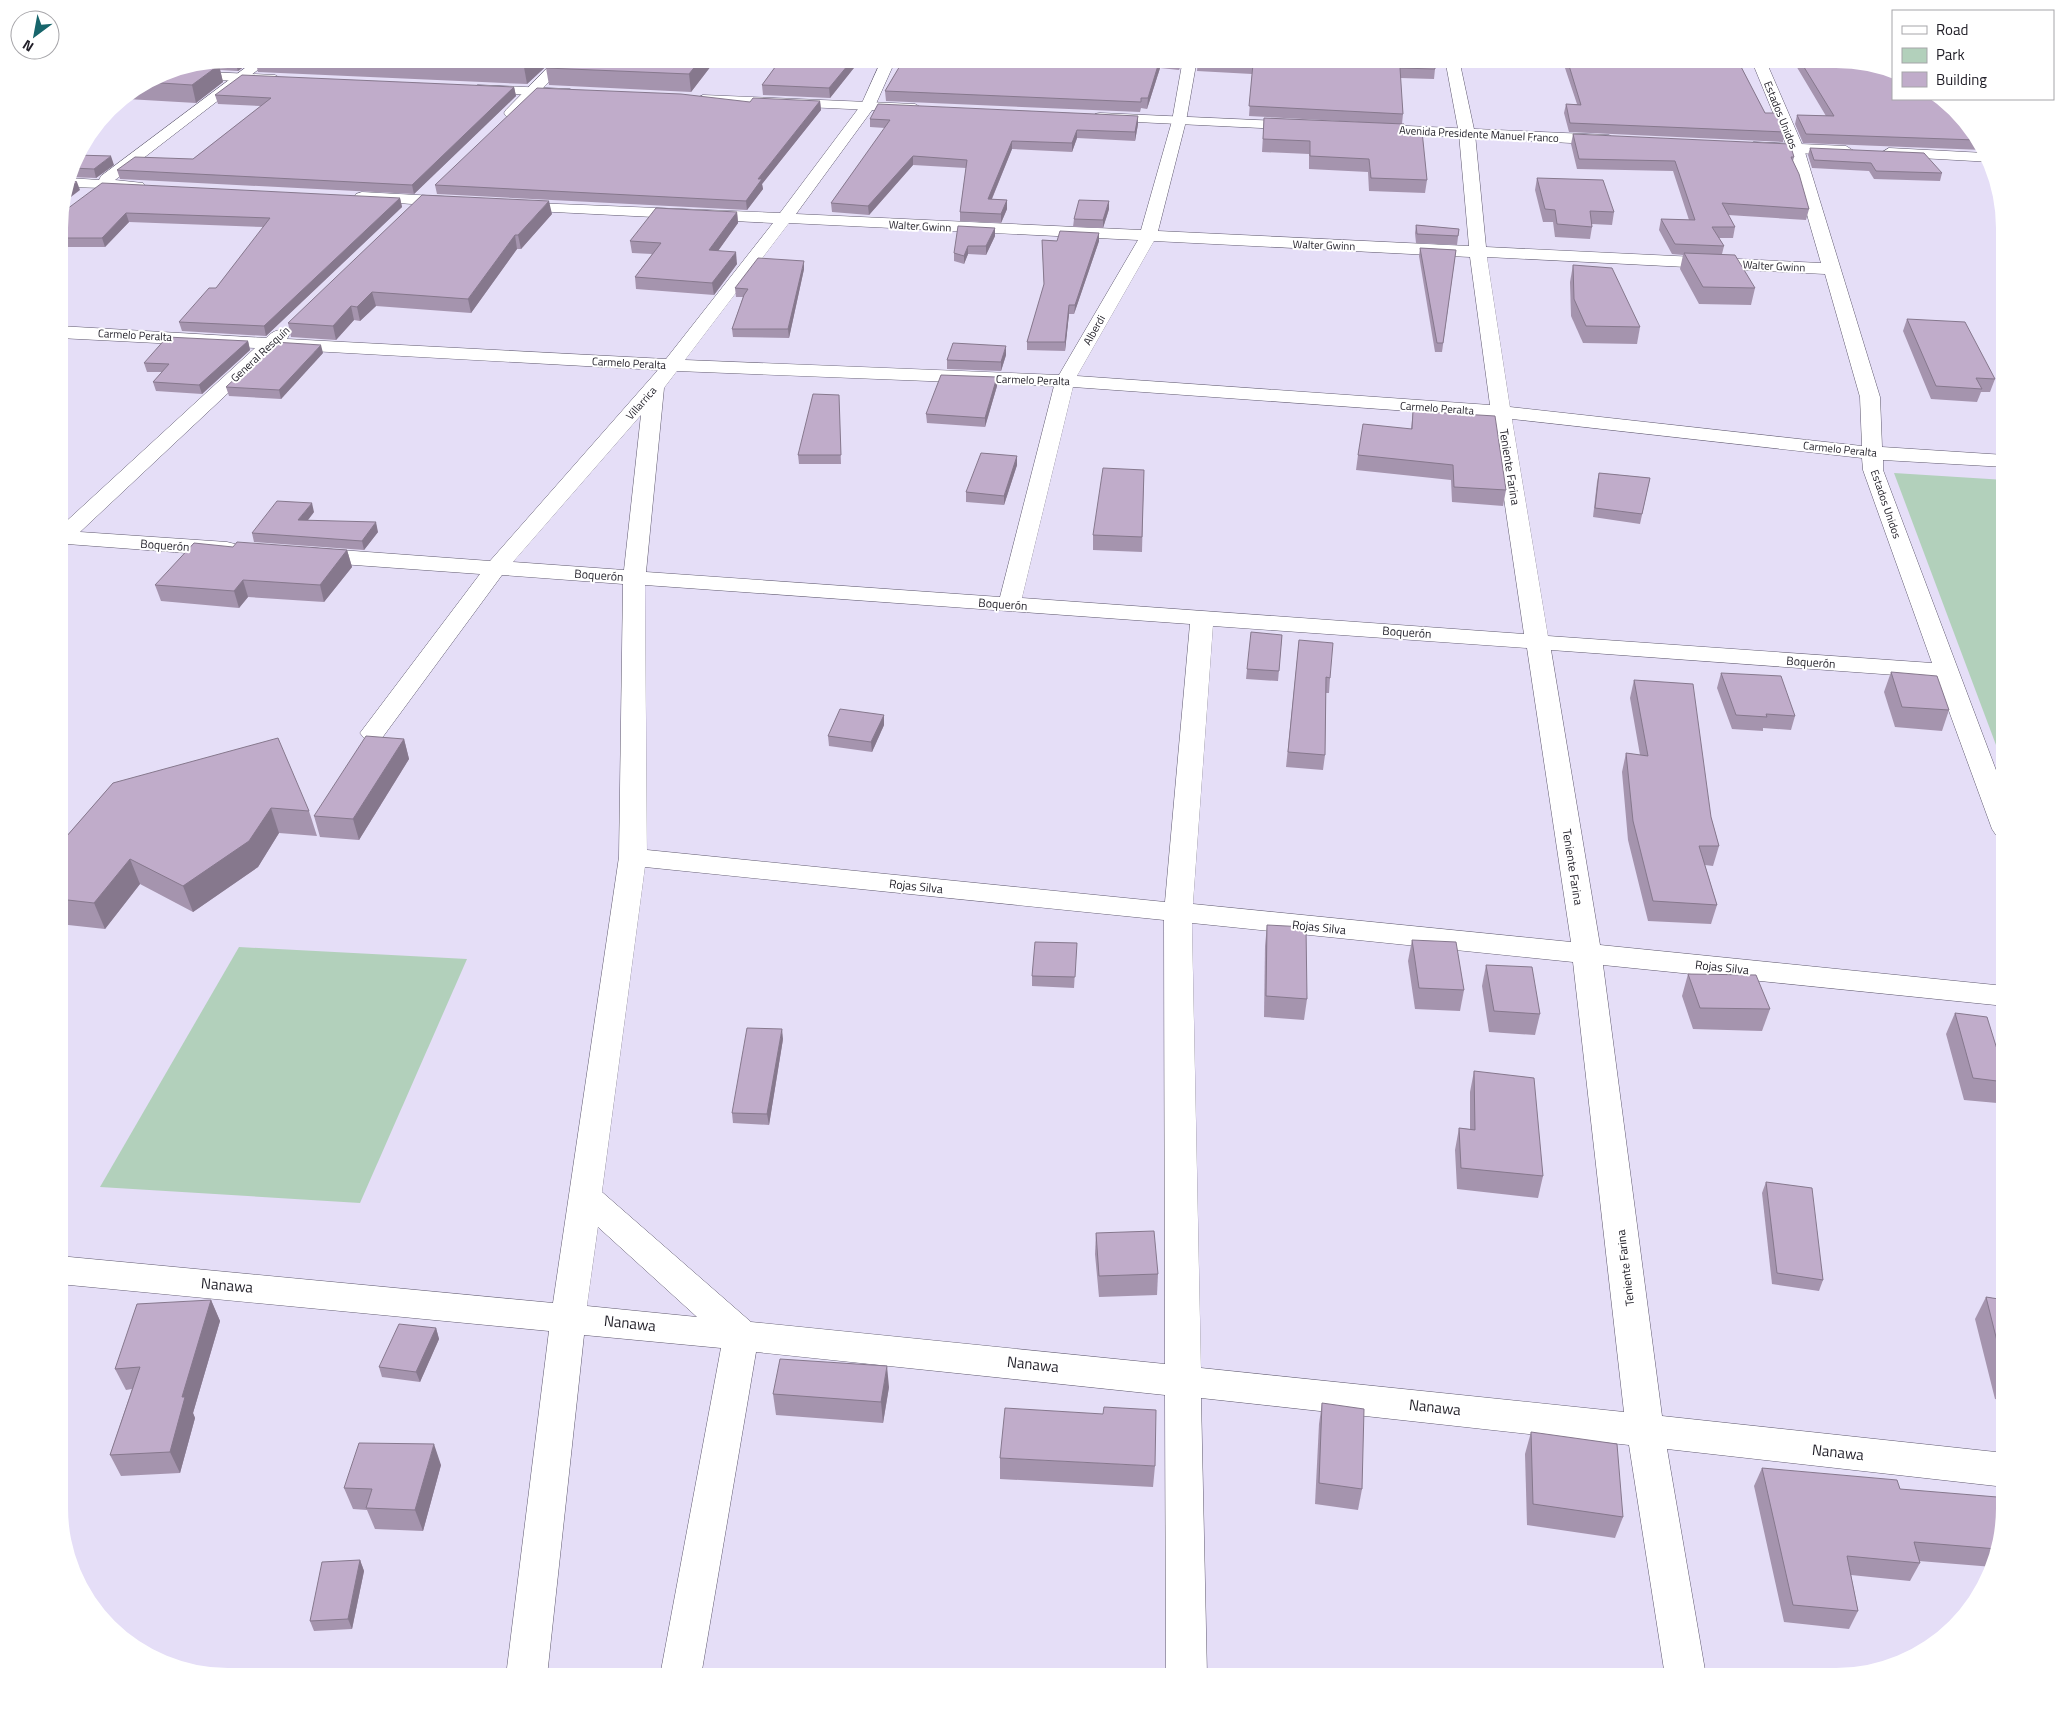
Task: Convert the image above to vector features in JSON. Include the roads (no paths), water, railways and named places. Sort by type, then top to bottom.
[{"type":"street","points":[[80,200],[253,68]]},
{"type":"street","points":[[498,125],[556,68]]},
{"type":"street","name":"Villarrica","points":[[373,733],[496,568],[663,377],[868,106],[885,68]]},
{"type":"street","name":"Alberdi","points":[[1009,605],[1065,380],[1148,238],[1179,121],[1188,68]]},
{"type":"street","name":"Teniente Farina","points":[[1454,68],[1467,134],[1478,252],[1501,412],[1587,954],[1645,1430],[1684,1668]]},
{"type":"street","name":"Estados Unidos","points":[[1762,68],[1796,149],[1870,398],[1873,470],[1996,804]]},
{"type":"street","points":[[181,75],[288,80]]},
{"type":"street","points":[[465,88],[583,94]]},
{"type":"street","points":[[691,98],[926,109]]},
{"type":"street","points":[[1082,116],[1318,127]]},
{"type":"street","name":"Avenida Presidente Manuel Franco","points":[[1368,129],[1626,141]]},
{"type":"street","points":[[1736,146],[1980,158]]},
{"type":"street","points":[[74,183],[149,187]]},
{"type":"street","points":[[399,221],[435,187]]},
{"type":"street","points":[[343,196],[470,203]]},
{"type":"street","name":"Walter Gwinn","points":[[499,204],[1148,238],[1831,269]]},
{"type":"street","name":"General Resquín","points":[[68,531],[293,322]]},
{"type":"street","name":"Carmelo Peralta","points":[[68,332],[272,342],[663,377],[1065,380],[1501,412],[1872,453],[1996,460]]},
{"type":"street","points":[[527,1668],[568,1317],[633,857],[634,578],[663,377]]},
{"type":"street","name":"Boquerón","points":[[68,539],[250,551]]},
{"type":"street","name":"Boquerón","points":[[289,554],[1947,671]]},
{"type":"street","points":[[1186,1668],[1178,912],[1202,618]]},
{"type":"street","name":"Rojas Silva","points":[[633,857],[1996,995]]},
{"type":"street","points":[[585,1196],[741,1335],[681,1668]]},
{"type":"street","name":"Nanawa","points":[[68,1271],[568,1317],[1184,1380],[1996,1469]]}]
